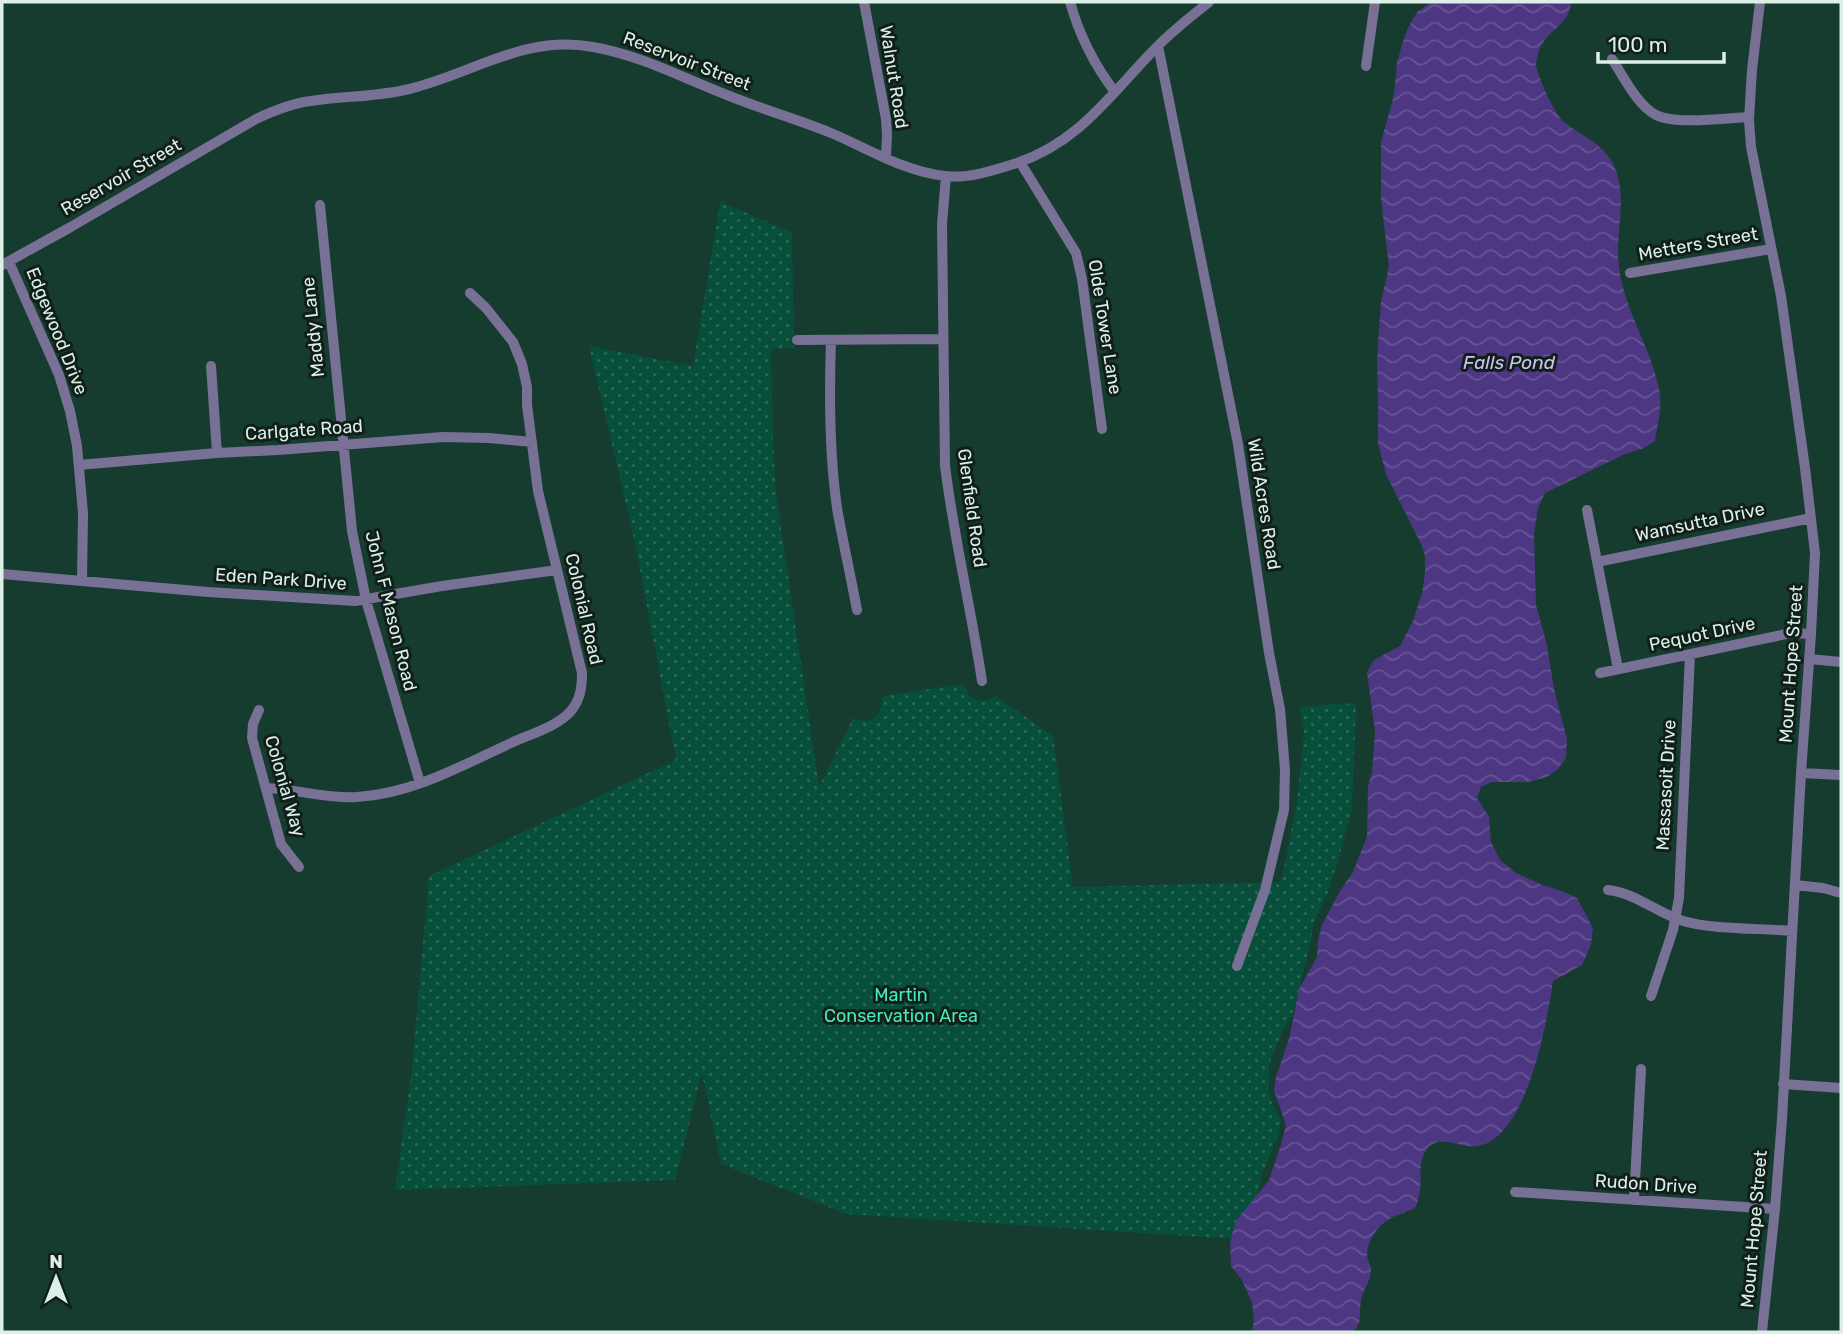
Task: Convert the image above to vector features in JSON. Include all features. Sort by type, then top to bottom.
[{"type":"street","name":"Walnut Road","points":[[864,2],[886,119],[886,158]]},
{"type":"street","points":[[1070,2],[1101,73],[1115,92]]},
{"type":"street","name":"Reservoir Street","points":[[6,263],[268,113],[311,101],[367,96],[412,88],[496,58],[551,44],[592,46],[625,54],[728,96],[829,132],[915,169],[946,176],[981,173],[1020,162],[1073,134],[1100,110],[1158,46],[1209,2]]},
{"type":"street","points":[[1366,66],[1375,2]]},
{"type":"street","name":"Mount Hope Street","points":[[1760,2],[1749,117],[1751,147],[1781,296],[1815,553],[1775,1209],[1762,1332]]},
{"type":"street","name":"Wild Acres Road","points":[[1158,46],[1238,444],[1281,721],[1285,770],[1284,810],[1265,890],[1237,965]]},
{"type":"street","points":[[1612,59],[1643,105],[1654,114],[1668,119],[1749,117]]},
{"type":"street","name":"Olde Tower Lane","points":[[1020,162],[1076,253],[1084,292],[1102,429]]},
{"type":"street","name":"Glenfield Road","points":[[946,176],[942,224],[945,466],[982,681]]},
{"type":"street","name":"Maddy Lane","points":[[320,205],[342,446]]},
{"type":"street","name":"Metters Street","points":[[1630,273],[1771,249]]},
{"type":"street","name":"Edgewood Drive","points":[[6,263],[59,375],[72,423],[83,513],[82,580]]},
{"type":"street","name":"Colonial Road","points":[[266,788],[356,797],[393,792],[420,783],[558,722],[572,710],[580,695],[582,673],[538,491],[522,364],[513,342],[486,308],[470,293]]},
{"type":"street","points":[[797,340],[943,339]]},
{"type":"street","points":[[831,341],[831,438],[834,476],[838,512],[857,610]]},
{"type":"street","points":[[211,366],[217,453]]},
{"type":"street","name":"Carlgate Road","points":[[79,465],[443,437],[532,442]]},
{"type":"street","name":"John F Mason Road","points":[[342,446],[352,531],[366,600],[420,783]]},
{"type":"street","points":[[1587,510],[1618,669]]},
{"type":"street","name":"Wamsutta Drive","points":[[1597,562],[1811,518]]},
{"type":"street","name":"Eden Park Drive","points":[[2,574],[355,601],[557,570]]},
{"type":"street","name":"Pequot Drive","points":[[1600,673],[1791,633],[1811,634]]},
{"type":"street","name":"Massasoit Drive","points":[[1651,996],[1673,930],[1679,898],[1690,654]]},
{"type":"street","points":[[1809,659],[1841,662]]},
{"type":"street","name":"Colonial Way","points":[[259,710],[253,724],[252,737],[281,844],[299,867]]},
{"type":"street","points":[[1801,773],[1841,775]]},
{"type":"street","points":[[1795,885],[1841,893]]},
{"type":"street","points":[[1608,890],[1632,895],[1652,908],[1683,921],[1712,926],[1792,931]]},
{"type":"street","points":[[1634,1200],[1641,1069]]},
{"type":"street","points":[[1783,1084],[1841,1088]]},
{"type":"street","name":"Rudon Drive","points":[[1515,1192],[1775,1209]]},
{"type":"green space","name":"Martin Conservation Area","points":[[720,202],[792,232],[794,348],[771,349],[773,441],[776,493],[819,787],[853,718],[866,721],[875,717],[881,709],[882,696],[963,684],[972,697],[985,700],[996,696],[1053,736],[1073,887],[1281,882],[1297,802],[1304,734],[1300,707],[1356,703],[1352,810],[1330,888],[1313,924],[1292,1016],[1282,1032],[1269,1065],[1269,1092],[1281,1121],[1262,1175],[1250,1240],[846,1214],[721,1164],[702,1073],[675,1180],[395,1190],[412,1069],[429,876],[676,760],[635,543],[589,346],[693,366]]},
{"type":"water","name":"Falls Pond","points":[[1431,2],[1571,2],[1566,18],[1544,41],[1536,66],[1560,118],[1601,148],[1617,173],[1621,196],[1618,256],[1620,274],[1660,394],[1655,441],[1545,493],[1538,508],[1534,535],[1536,605],[1567,739],[1566,758],[1557,770],[1547,777],[1528,782],[1492,782],[1481,787],[1477,798],[1489,817],[1491,842],[1500,860],[1516,873],[1577,898],[1593,928],[1591,945],[1582,965],[1553,981],[1546,1023],[1532,1076],[1510,1123],[1495,1138],[1478,1146],[1444,1142],[1432,1144],[1422,1160],[1416,1207],[1386,1221],[1374,1233],[1367,1254],[1371,1274],[1362,1297],[1360,1321],[1353,1332],[1252,1332],[1252,1303],[1242,1280],[1231,1266],[1230,1243],[1236,1221],[1269,1180],[1281,1145],[1286,1125],[1274,1090],[1289,1039],[1299,989],[1317,957],[1322,925],[1353,872],[1367,836],[1368,787],[1375,732],[1367,672],[1374,660],[1400,646],[1413,621],[1425,573],[1422,546],[1386,474],[1378,443],[1377,360],[1381,301],[1389,267],[1381,199],[1381,142],[1394,95],[1397,63],[1407,30],[1417,12]]}]
